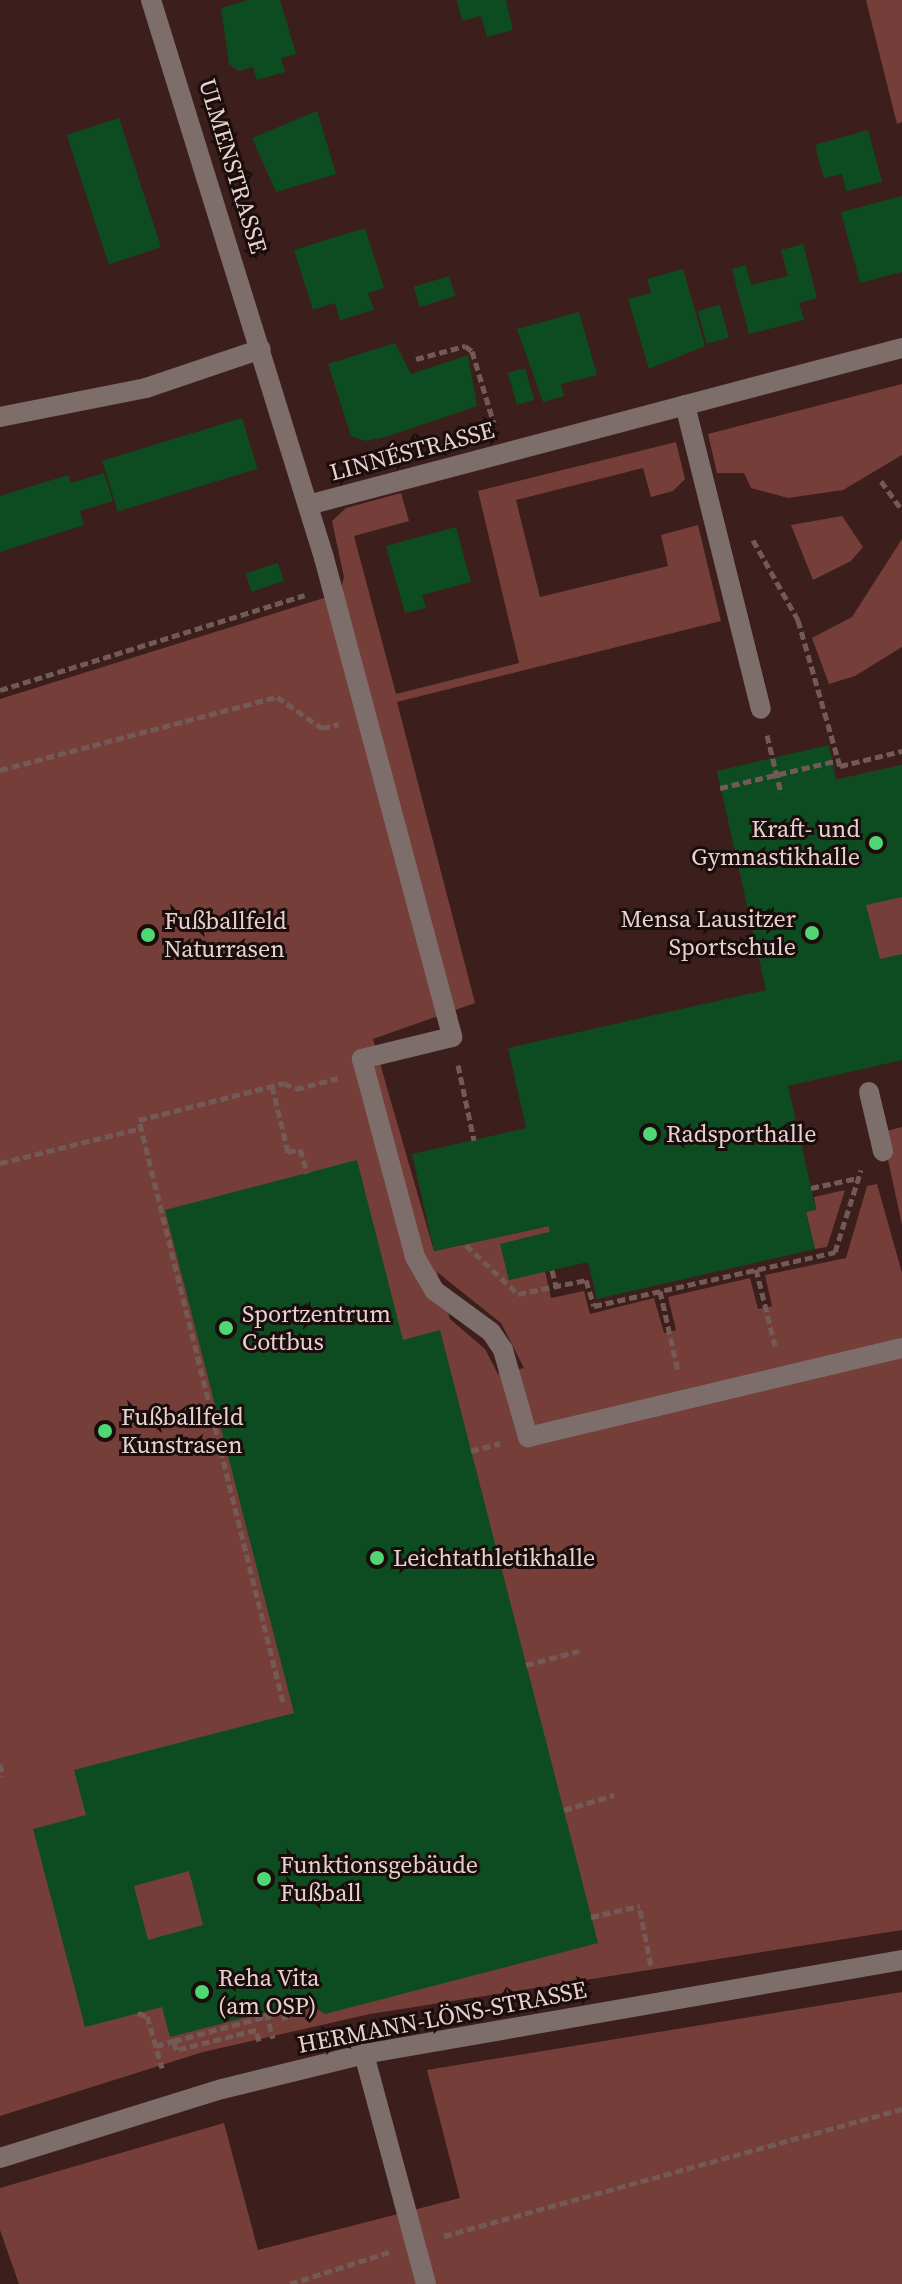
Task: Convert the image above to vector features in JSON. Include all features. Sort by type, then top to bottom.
[{"type":"street","name":"ULMENSTRASSE","points":[[151,0],[261,349]]},
{"type":"street","name":"LINNÉSTRASSE","points":[[261,349],[308,505],[902,348]]},
{"type":"street","points":[[0,417],[146,388],[261,349]]},
{"type":"street","points":[[685,405],[761,709]]},
{"type":"street","points":[[308,505],[452,1037],[362,1059],[415,1257],[435,1291],[491,1332],[503,1350],[528,1437],[902,1348]]},
{"type":"street","points":[[869,1092],[883,1151]]},
{"type":"street","name":"HERMANN-LÖNS-STRASSE","points":[[0,2158],[222,2089],[364,2054],[902,1960]]},
{"type":"street","points":[[364,2054],[426,2284]]},
{"type":"path","points":[[416,359],[465,346],[472,351],[493,420]]},
{"type":"path","points":[[881,481],[902,510]]},
{"type":"path","points":[[748,528],[798,620],[840,766],[902,751]]},
{"type":"path","points":[[0,690],[305,595]]},
{"type":"path","points":[[0,770],[277,697],[322,728]]},
{"type":"path","points":[[770,749],[781,793]]},
{"type":"path","points":[[720,788],[839,760]]},
{"type":"path","points":[[452,1037],[474,1140]]},
{"type":"path","points":[[283,1702],[139,1120],[272,1086],[296,1089],[334,1079]]},
{"type":"path","points":[[272,1086],[288,1152],[300,1149],[307,1173]]},
{"type":"path","points":[[0,1163],[141,1128]]},
{"type":"path","points":[[466,1245],[518,1294],[586,1280],[594,1306],[835,1252],[866,1155],[883,1151]]},
{"type":"path","points":[[811,1188],[859,1178]]},
{"type":"path","points":[[756,1269],[783,1375]]},
{"type":"path","points":[[552,1270],[556,1286]]},
{"type":"path","points":[[660,1291],[684,1399]]},
{"type":"path","points":[[471,1451],[510,1440]]},
{"type":"path","points":[[526,1665],[579,1651]]},
{"type":"path","points":[[0,1764],[3,1777]]},
{"type":"path","points":[[564,1810],[614,1795]]},
{"type":"path","points":[[591,1917],[640,1908],[651,1966]]},
{"type":"path","points":[[156,2046],[267,2014],[283,2012],[286,2023]]},
{"type":"path","points":[[138,2013],[147,2016],[162,2068]]},
{"type":"path","points":[[267,2014],[273,2038]]},
{"type":"path","points":[[174,2041],[176,2050],[256,2030],[259,2041]]},
{"type":"path","points":[[290,2284],[414,2244],[902,2109]]},
{"type":"shaded area","points":[[866,0],[902,0],[902,122],[897,124]]},
{"type":"shaded area","points":[[902,384],[902,455],[843,490],[788,498],[751,488],[744,473],[717,473],[708,434]]},
{"type":"shaded area","name":"Sportzentrum Cottbus","points":[[676,442],[685,479],[673,491],[651,497],[643,468],[516,500],[540,597],[668,566],[661,535],[698,525],[721,621],[397,702],[475,1003],[373,1039],[434,1251],[549,1226],[550,1232],[501,1244],[509,1280],[545,1271],[551,1298],[584,1291],[590,1314],[654,1298],[664,1333],[676,1330],[668,1297],[750,1278],[758,1309],[772,1306],[765,1275],[846,1258],[867,1186],[877,1184],[902,1273],[902,1930],[370,2014],[203,2052],[0,2116],[0,699],[340,593],[344,577],[332,521],[346,508],[401,493],[409,521],[354,536],[396,694],[519,663],[478,491]],"holes":[[[437,1272],[501,1323],[524,1368],[498,1374],[485,1349],[450,1319]]]},
{"type":"shaded area","points":[[842,516],[863,547],[851,561],[813,580],[791,525]]},
{"type":"shaded area","points":[[902,539],[902,647],[855,676],[829,684],[812,638],[852,617]]},
{"type":"shaded area","name":"Kraft- und Gymnastikhalle","points":[[902,765],[902,956],[878,961],[836,780]]},
{"type":"shaded area","points":[[902,1127],[902,1225],[882,1132]]},
{"type":"shaded area","points":[[845,1190],[827,1247],[815,1249],[806,1212],[816,1209],[814,1197]]},
{"type":"shaded area","points":[[902,1992],[902,2284],[19,2284],[0,2230],[0,2188],[224,2123],[258,2250],[460,2198],[427,2070]]},
{"type":"building","points":[[248,0],[280,0],[296,54],[281,58],[285,72],[257,80],[253,67],[239,71],[229,64],[221,8]]},
{"type":"building","points":[[457,0],[506,0],[513,30],[487,37],[481,16],[462,21]]},
{"type":"building","points":[[317,111],[336,174],[276,192],[252,138]]},
{"type":"building","points":[[119,118],[161,247],[109,264],[67,135]]},
{"type":"building","points":[[868,130],[882,182],[846,191],[842,174],[824,178],[815,145]]},
{"type":"building","points":[[902,196],[902,272],[860,283],[841,212]]},
{"type":"building","points":[[365,228],[384,288],[368,293],[374,310],[340,320],[335,303],[313,310],[294,250]]},
{"type":"building","points":[[803,244],[817,298],[799,303],[804,320],[749,334],[732,269],[746,265],[751,285],[788,276],[781,250]]},
{"type":"building","points":[[683,269],[705,346],[649,369],[628,299],[651,293],[647,279]]},
{"type":"building","points":[[449,276],[455,296],[420,307],[414,287]]},
{"type":"building","points":[[720,305],[729,338],[707,344],[698,311]]},
{"type":"building","points":[[579,312],[597,375],[561,384],[564,396],[543,402],[517,329]]},
{"type":"building","points":[[395,343],[411,374],[468,355],[477,406],[389,436],[366,441],[351,436],[328,364]]},
{"type":"building","points":[[525,368],[534,400],[517,405],[508,373]]},
{"type":"building","points":[[242,418],[257,469],[118,511],[102,461]]},
{"type":"building","points":[[104,473],[113,501],[80,511],[84,525],[0,552],[0,496],[68,475],[71,483]]},
{"type":"building","points":[[456,527],[471,582],[422,595],[426,608],[405,613],[386,546]]},
{"type":"building","points":[[278,563],[284,581],[252,592],[246,574]]},
{"type":"building","points":[[829,745],[836,780],[902,765],[902,897],[866,905],[880,959],[902,954],[902,1060],[788,1086],[816,1210],[806,1212],[815,1249],[597,1299],[588,1262],[509,1280],[500,1244],[550,1232],[549,1226],[434,1251],[412,1154],[526,1128],[508,1048],[766,990],[717,771]]},
{"type":"building","name":"Leichtathletikhalle","points":[[357,1160],[403,1340],[440,1330],[598,1943],[325,2014],[306,2002],[170,2037],[162,2007],[85,2027],[33,1829],[86,1815],[74,1770],[294,1713],[165,1210]],"holes":[[[189,1871],[203,1925],[148,1940],[134,1886]]]},
{"type":"place","name":"Kraft- und Gymnastikhalle","points":[[876,843]]},
{"type":"place","name":"Mensa Lausitzer Sportschule","points":[[812,933]]},
{"type":"place","name":"Fußballfeld Naturrasen","points":[[148,935]]},
{"type":"place","name":"Radsporthalle","points":[[650,1134]]},
{"type":"place","name":"Sportzentrum Cottbus","points":[[226,1328]]},
{"type":"place","name":"Fußballfeld Kunstrasen","points":[[105,1431]]},
{"type":"place","name":"Leichtathletikhalle","points":[[377,1558]]},
{"type":"place","name":"Funktionsgebäude Fußball","points":[[264,1879]]},
{"type":"place","name":"Reha Vita (am OSP)","points":[[202,1992]]}]
